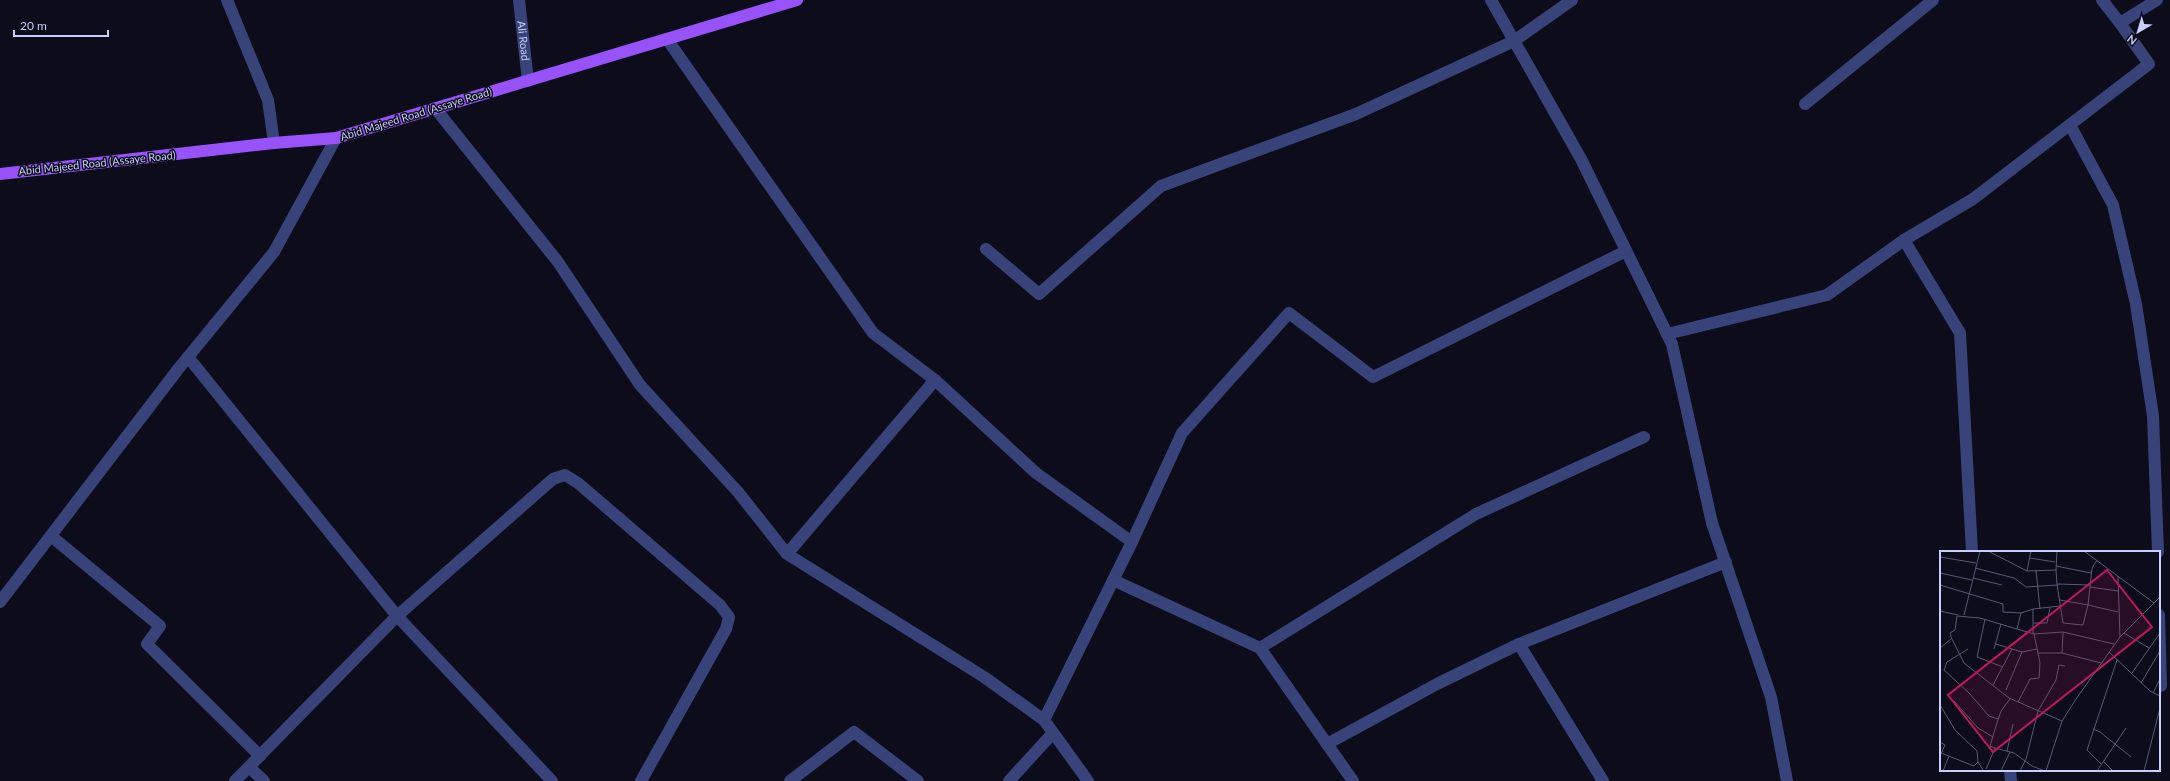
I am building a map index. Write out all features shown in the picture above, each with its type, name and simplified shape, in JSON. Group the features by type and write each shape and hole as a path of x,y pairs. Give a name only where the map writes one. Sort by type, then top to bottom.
{"main road":[{"name":"Abid Majeed Road (Assaye Road)","path":"0,174 274,143 336,138 797,0"}],"street":[{"path":"227,0 268,100 274,143"},
{"name":"Ali Road","path":"519,0 528,80"},
{"path":"1491,0 1581,159 1672,344 1712,523 1771,697 1787,781"},
{"path":"986,249 1039,294 1160,186 1356,114 1514,41 1572,0"},
{"path":"1805,104 1933,0"},
{"path":"1667,334 1827,295 1904,240 1973,199 2070,125 2149,64 2102,0"},
{"path":"2120,24 2157,0"},
{"path":"667,38 873,333 935,380 1036,473 1132,542"},
{"path":"435,108 558,262 640,385 738,492 787,554 984,677 1044,720 1088,781"},
{"path":"2070,125 2113,205 2136,304 2152,416 2158,551"},
{"path":"0,602 188,357 274,252 336,138"},
{"path":"1904,240 1960,333 1972,551"},
{"path":"1044,720 1132,542 1182,434 1289,312 1373,377 1626,251"},
{"path":"188,357 397,616 552,781"},
{"path":"787,554 935,380"},
{"path":"1260,648 1476,514 1644,437"},
{"path":"235,781 397,616 553,479 565,475 578,483 720,605 729,617 726,629 640,781"},
{"path":"51,536 160,626 147,644 260,756"},
{"path":"1327,744 1437,684 1519,644 1726,562"},
{"path":"1113,580 1260,648 1353,781"},
{"path":"1519,644 1602,781"},
{"path":"2160,650 2161,686"},
{"path":"790,781 854,732 918,781"},
{"path":"1009,781 1053,733"},
{"path":"249,767 264,781"},
{"path":"2010,771 2011,781"}]}
